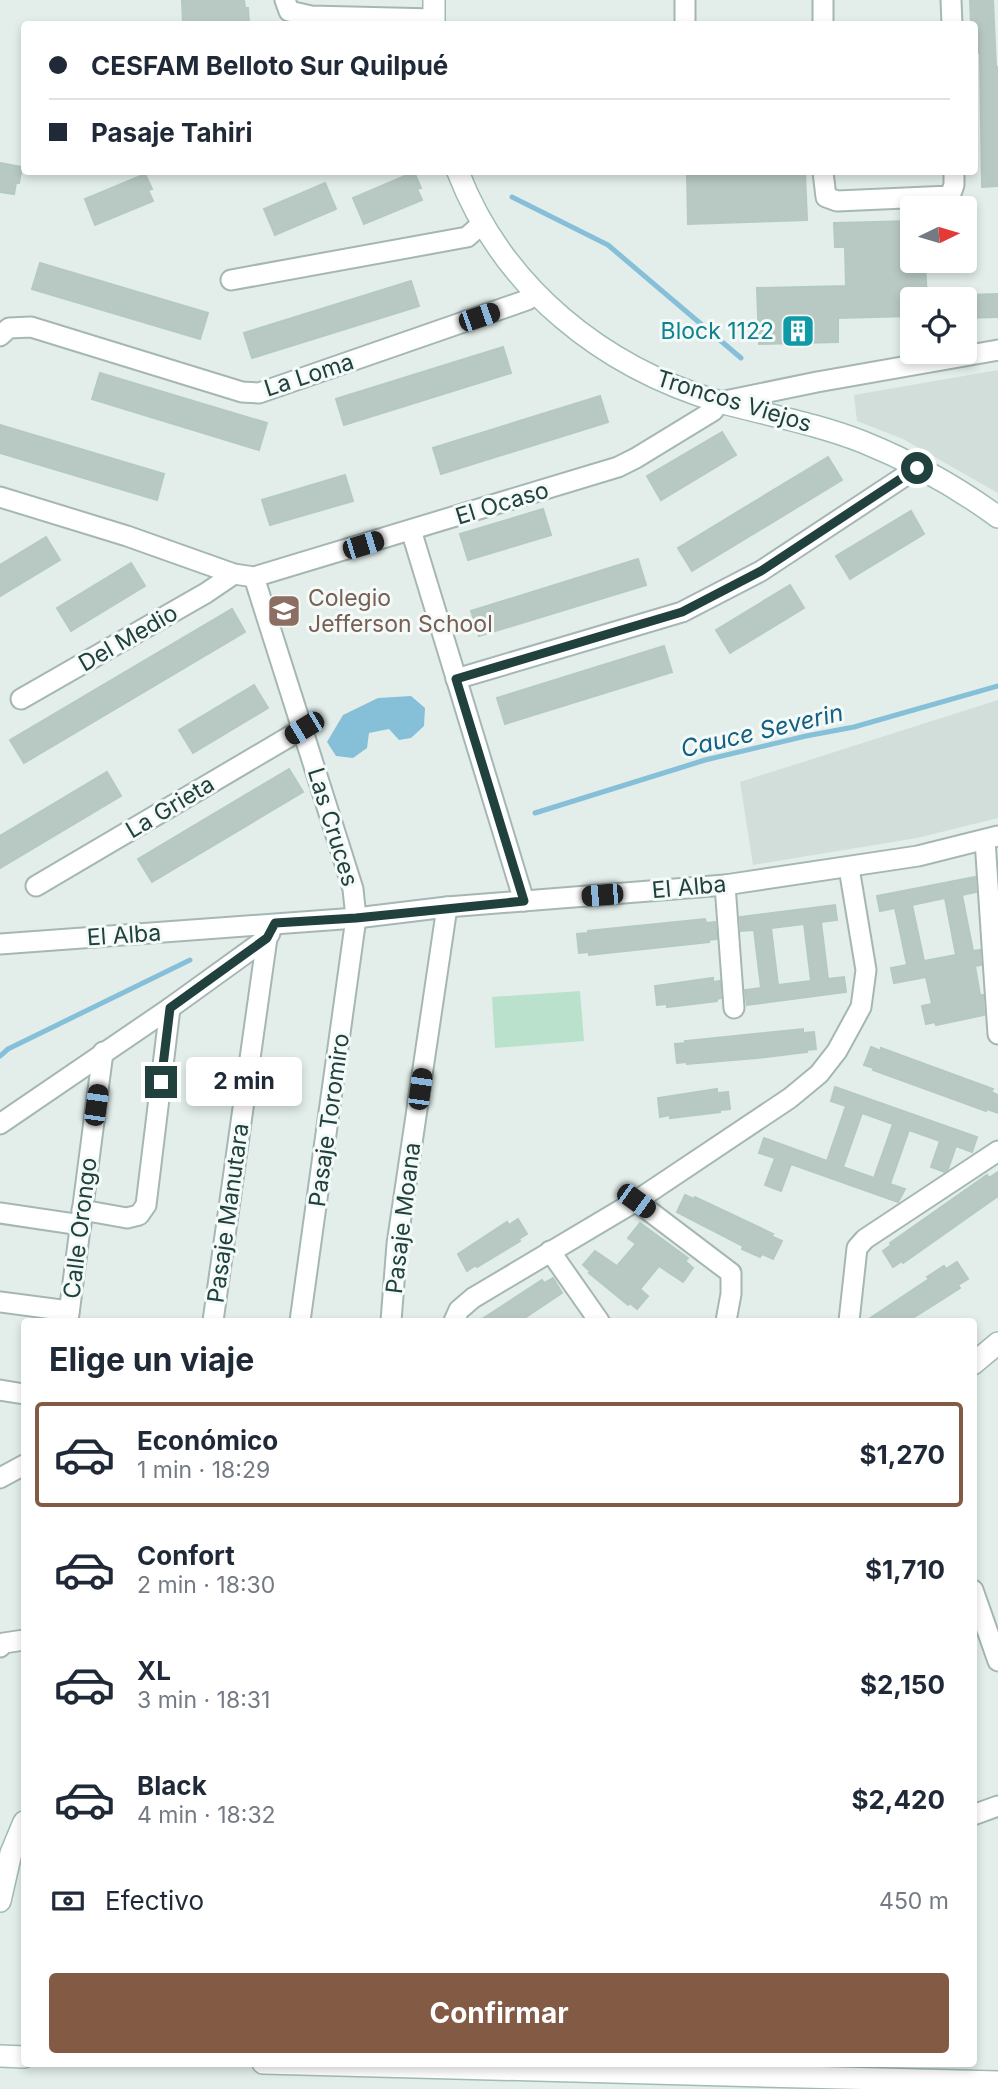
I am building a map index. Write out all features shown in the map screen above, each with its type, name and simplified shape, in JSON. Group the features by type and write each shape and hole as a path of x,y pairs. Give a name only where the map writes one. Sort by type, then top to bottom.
{"street":[{"path":"685,0 685,21"},
{"path":"823,0 823,21"},
{"path":"951,0 952,21"},
{"path":"287,6 311,16 434,14"},
{"name":"Troncos Viejos","path":"459,175 498,248 535,293 581,335 615,358 662,381 720,402 812,425 864,442 917,468 998,517"},
{"path":"823,175 826,197 837,201 950,196 954,175"},
{"path":"231,280 467,237 483,223"},
{"name":"La Loma","path":"0,336 9,328 31,327 242,392 259,393 527,300 535,293"},
{"name":"El Ocaso","path":"5,504 127,536 234,574 254,577 618,467 713,411 720,402 998,349"},
{"path":"456,679 682,612 761,571 917,468"},
{"path":"411,530 524,901"},
{"name":"Del Medio","path":"21,699 206,593 234,574"},
{"name":"Las Cruces","path":"254,577 353,889 356,918"},
{"name":"La Grieta","path":"36,886 304,728"},
{"path":"991,838 998,1034"},
{"name":"El Alba","path":"0,944 271,931 447,907 725,885 918,856 991,838"},
{"path":"455,1318 459,1310 473,1298 636,1201 790,1098 819,1074 837,1051 861,1007 866,970 849,868"},
{"path":"725,885 734,1008"},
{"name":"Pasaje Moana","path":"391,1318 397,1244 447,907"},
{"name":"Pasaje Toromiro","path":"300,1318 356,918"},
{"path":"0,1124 170,1008 271,931"},
{"name":"Pasaje Manutara","path":"213,1318 271,931"},
{"path":"0,1213 127,1218 139,1215 146,1205 170,1008"},
{"name":"Calle Orongo","path":"69,1316 103,1052"},
{"path":"849,1318 857,1248 865,1239 998,1151"},
{"path":"636,1201 731,1273 727,1318"},
{"path":"550,1251 597,1318"},
{"path":"0,1302 69,1316"},
{"path":"977,1361 998,1343"},
{"path":"0,1391 21,1394"},
{"path":"0,1478 21,1467"},
{"path":"977,1601 998,1661"},
{"path":"0,1647 4,1643 21,1640"},
{"path":"977,1813 998,1805"},
{"path":"0,1901 11,1853 21,1829"},
{"path":"0,2056 21,2057"},
{"path":"382,2067 765,2083 998,2082"}],"shaded area":[{"path":"998,370 998,493 903,439 857,421 854,395"},
{"path":"998,700 998,818 917,838 753,865 740,782"}],"green space":[{"path":"580,991 584,1041 495,1048 492,997"}],"water":[{"path":"411,696 425,708 424,726 411,738 399,740 389,729 369,733 367,748 353,758 336,756 327,742 343,715 378,698"}],"building":[{"path":"182,0 244,0 245,8 248,8 249,21 183,21"},
{"path":"970,0 993,0 998,67 998,186 982,187 978,21 971,21"},
{"path":"0,163 21,167 14,194 0,192"},
{"path":"145,175 152,189 148,190 153,201 95,225 85,199"},
{"path":"407,175 415,175 421,188 417,189 422,200 364,224 353,198"},
{"path":"687,175 805,175 807,220 688,224"},
{"path":"325,183 336,209 275,235 264,209"},
{"path":"900,221 900,273 926,273 926,287 900,287 900,316 838,318 838,342 759,344 757,288 846,286 845,247 835,247 834,223"},
{"path":"40,263 208,313 200,339 32,289"},
{"path":"411,281 419,306 252,358 244,333"},
{"path":"998,294 998,317 977,318 977,295"},
{"path":"503,347 511,373 344,425 336,399"},
{"path":"100,373 267,423 259,450 92,399"},
{"path":"600,396 608,422 441,474 433,448"},
{"path":"0,425 164,474 157,500 0,453"},
{"path":"722,432 736,455 661,500 647,476"},
{"path":"828,457 842,480 692,571 678,548"},
{"path":"345,475 353,501 270,525 262,500"},
{"path":"543,509 551,535 468,560 460,534"},
{"path":"911,511 924,534 850,579 836,556"},
{"path":"46,537 60,560 0,596 0,565"},
{"path":"638,559 646,585 479,636 471,611"},
{"path":"131,563 145,586 71,631 57,608"},
{"path":"790,585 804,608 730,653 716,630"},
{"path":"232,609 245,632 24,763 10,740"},
{"path":"664,646 672,672 505,724 497,698"},
{"path":"254,685 268,708 193,753 179,730"},
{"path":"289,769 303,792 152,882 138,859"},
{"path":"107,772 121,796 0,868 0,836"},
{"path":"975,877 976,892 962,895 973,951 980,950 981,965 975,966 980,995 983,995 984,1015 936,1025 935,1022 926,1024 922,1006 932,1004 926,977 894,983 891,968 907,965 895,908 880,911 877,896","holes":["945,898 956,955 924,961 912,905"]},
{"path":"835,905 837,920 821,922 828,979 844,977 846,992 747,1005 745,990 761,988 754,930 741,931 740,917","holes":["804,924 811,981 778,985 771,928"]},
{"path":"705,919 706,923 715,922 717,939 589,955 589,952 579,953 577,934 588,931"},
{"path":"713,978 713,982 720,981 721,998 717,1001 667,1007 667,1004 657,1005 655,986"},
{"path":"803,1029 803,1033 814,1032 816,1049 757,1058 677,1063 675,1044 686,1043 685,1041"},
{"path":"871,1047 881,1051 881,1048 993,1089 991,1092 998,1095 998,1113 873,1070 874,1068 864,1065"},
{"path":"835,1087 977,1137 972,1152 956,1146 945,1172 931,1167 940,1141 909,1130 890,1184 905,1189 898,1202 791,1164 781,1191 765,1185 775,1158 759,1153 764,1138 827,1161 846,1106 831,1101","holes":["862,1113 893,1124 874,1178 843,1167"]},
{"path":"717,1089 717,1093 728,1092 730,1109 670,1118 670,1115 660,1117 658,1098"},
{"path":"998,1172 998,1196 903,1263 902,1261 893,1267 883,1251 890,1243 987,1175 989,1178"},
{"path":"685,1195 694,1199 695,1197 773,1234 771,1236 782,1241 773,1259 742,1249 743,1246 677,1212"},
{"path":"518,1219 527,1234 519,1239 520,1241 467,1271 458,1254 507,1222 509,1225"},
{"path":"640,1223 688,1258 685,1261 693,1268 683,1282 659,1266 640,1289 648,1296 637,1309 630,1303 628,1305 583,1265 595,1251 617,1266 636,1244 628,1238"},
{"path":"957,1262 968,1279 958,1285 960,1288 913,1318 870,1318 929,1279 927,1277 944,1266 946,1269"},
{"path":"553,1278 562,1293 524,1318 484,1318 542,1280 544,1283"}],"waterway":[{"path":"512,197 608,245 741,358"},
{"name":"Cauce Severin","path":"535,813 705,760 854,727 998,686"},
{"name":"Cauce Severin","path":"0,1056 8,1049 190,960"}],"place":[{"name":"Block 1122","path":"798,331"},
{"name":"Colegio Jefferson School","path":"284,611"}],"route":[{"path":"161,1082 170,1008 267,938 275,923 356,918 524,901 456,679 682,612 761,571 917,468"}]}
